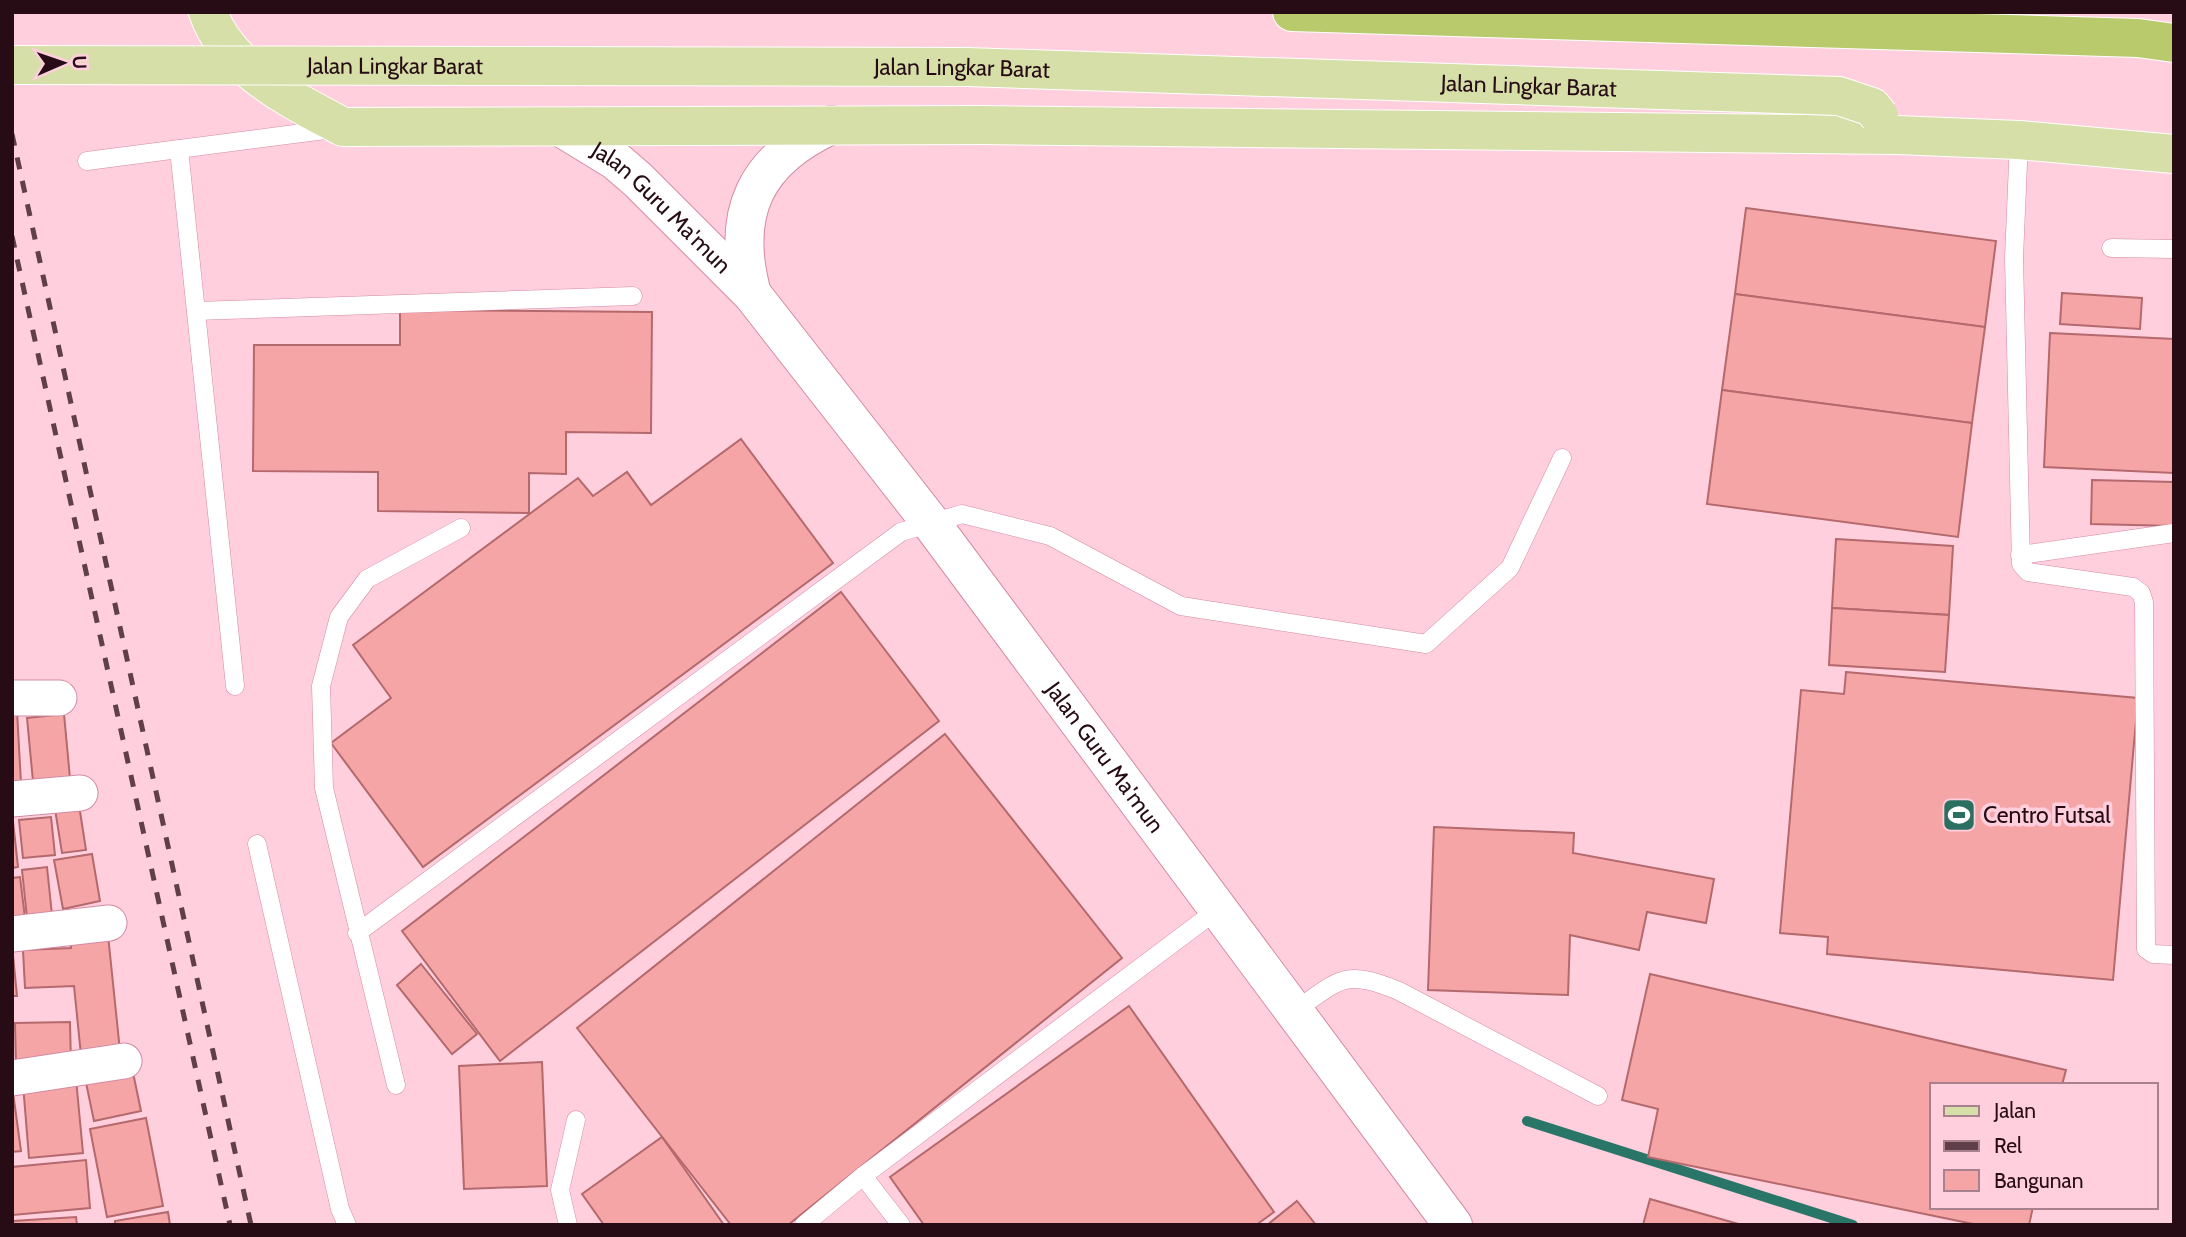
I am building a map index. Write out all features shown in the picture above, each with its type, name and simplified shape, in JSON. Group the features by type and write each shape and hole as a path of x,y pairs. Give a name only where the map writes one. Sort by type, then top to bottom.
{"highway":[{"path":"1292,12 2138,38 2174,43"}],"main road":[{"path":"208,12 231,49 270,88 343,127"},
{"name":"Jalan Lingkar Barat","path":"12,65 967,67 1839,96 1872,107 1888,125"},
{"name":"Jalan Lingkar Barat","path":"343,127 1888,125 2174,154"}],"street":[{"name":"Jalan Guru Ma'mun","path":"752,294 743,249 743,226 754,192 773,163 800,140 831,125"},
{"name":"Jalan Guru Ma'mun","path":"562,128 616,162 638,180 752,294 931,523 1217,910 1296,1010 1453,1225"},
{"path":"12,698 60,698"},
{"path":"12,799 80,793"},
{"path":"12,934 109,923"},
{"path":"12,1078 124,1061"}],"lane":[{"path":"87,160 343,127"},
{"path":"2019,140 2016,224 2021,564 2028,572 2133,587 2141,593 2144,602 2146,948 2153,954 2174,955"},
{"path":"179,149 235,686"},
{"path":"2111,248 2174,249"},
{"path":"196,311 633,296"},
{"path":"357,933 901,532 962,514 1050,536 1181,606 1426,644 1510,568 1562,458"},
{"path":"396,1086 324,788 321,686 339,617 367,579 461,528"},
{"path":"2020,555 2174,533"},
{"path":"257,844 340,1209 347,1225"},
{"path":"804,1225 863,1177 1217,910"},
{"path":"1296,1010 1342,978 1366,978 1399,991 1598,1096"},
{"path":"568,1225 559,1190 576,1120"},
{"path":"863,1177 901,1225"}],"building":[{"path":"1746,208 1996,241 1985,327 1735,294"},
{"path":"2062,293 2142,298 2140,329 2060,324"},
{"path":"1735,294 1985,327 1972,423 1722,390"},
{"path":"400,310 652,312 651,433 566,432 566,474 529,473 529,513 378,511 378,472 253,471 254,345 400,345"},
{"path":"2050,333 2174,339 2174,473 2044,467"},
{"path":"1722,390 1972,423 1958,537 1707,504"},
{"path":"741,439 833,563 423,867 331,743 391,698 353,645 578,478 593,496 627,472 651,505"},
{"path":"2092,480 2174,482 2174,526 2091,524"},
{"path":"1836,539 1953,546 1949,615 1832,608"},
{"path":"841,592 939,721 500,1061 402,931"},
{"path":"1832,608 1949,615 1945,672 1829,665"},
{"name":"Centro Futsal","path":"1846,672 2138,698 2113,980 1827,954 1828,937 1780,933 1801,690 1844,694"},
{"path":"12,711 17,711 21,783 12,784"},
{"path":"64,714 71,789 34,792 27,718"},
{"path":"945,734 1122,958 788,1225 731,1225 577,1028"},
{"path":"79,805 86,850 62,853 55,809"},
{"path":"12,812 18,867 12,868"},
{"path":"51,817 55,855 23,858 19,820"},
{"path":"1434,827 1574,833 1573,853 1714,879 1706,923 1647,912 1639,950 1570,935 1568,995 1428,990"},
{"path":"92,854 100,901 63,909 54,860"},
{"path":"47,867 52,915 27,918 22,870"},
{"path":"20,877 26,926 12,928 12,878"},
{"path":"108,935 120,1051 81,1055 74,986 25,988 23,950 71,948 70,939"},
{"path":"12,945 17,996 12,996"},
{"path":"421,964 477,1034 452,1054 397,985"},
{"path":"1650,974 2066,1070 2063,1083 1930,1083 1930,1209 2033,1209 2029,1225 1978,1225 1648,1157 1658,1109 1622,1100"},
{"path":"1129,1006 1274,1212 1256,1225 924,1225 890,1177"},
{"path":"70,1022 71,1066 16,1067 15,1023"},
{"path":"542,1062 547,1186 464,1189 459,1066"},
{"path":"131,1063 141,1111 94,1121 84,1073"},
{"path":"76,1079 83,1153 29,1158 23,1084"},
{"path":"12,1085 21,1151 12,1152"},
{"path":"146,1118 163,1206 107,1217 90,1129"},
{"path":"662,1137 724,1225 604,1225 582,1194"},
{"path":"86,1160 90,1208 13,1215 12,1167"},
{"path":"1650,1199 1742,1225 1643,1225"},
{"path":"1297,1201 1316,1225 1267,1225"},
{"path":"168,1212 170,1225 115,1225 115,1221"},
{"path":"76,1217 77,1225 13,1225 13,1221"}],"waterway":[{"path":"1527,1121 1853,1225"}],"railway":[{"path":"12,134 251,1225"},
{"path":"12,236 230,1225"}],"place":[{"name":"Centro Futsal","path":"1959,815"}]}
